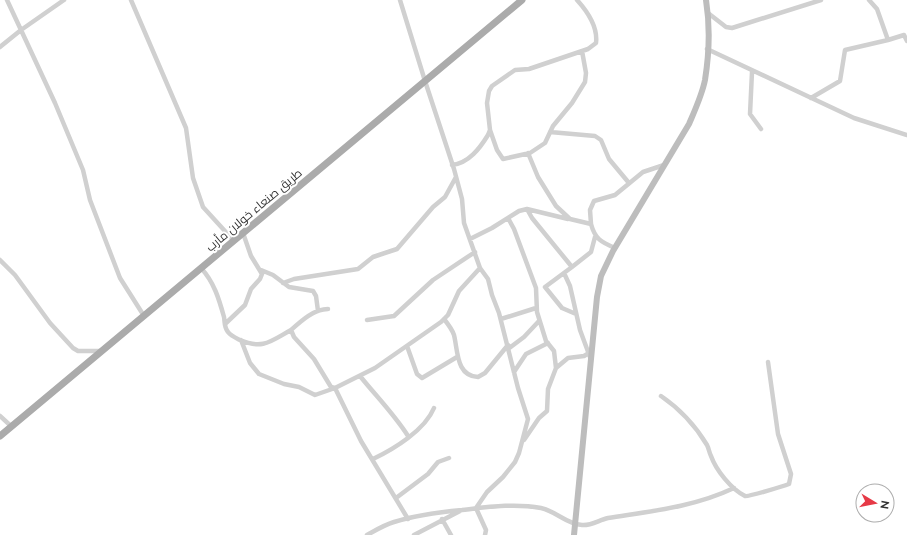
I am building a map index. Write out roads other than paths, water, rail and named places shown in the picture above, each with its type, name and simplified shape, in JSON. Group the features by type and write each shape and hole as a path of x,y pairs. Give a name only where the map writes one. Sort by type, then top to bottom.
{"main road":[{"name":"طريق صنعاء خولان مأرب","path":"0,436 522,0"}],"street":[{"path":"7,0 55,103 83,170 90,200 120,278 144,316"},
{"path":"0,47 21,30 64,0"},
{"path":"131,0 186,128 192,178 203,207 234,241"},
{"path":"400,0 456,177 462,199 464,223 480,268 488,279 501,319 514,372 528,416 523,441 519,453 510,470 487,492 476,508"},
{"path":"577,0 590,18 597,39 594,46 529,69 515,70 492,86 489,91 487,103 490,130 497,150 503,159 528,153 545,143 560,116 572,103 585,82 586,73 582,51"},
{"path":"574,535 590,356 601,276 615,248 689,124 698,102 705,81 708,13 706,0"},
{"path":"708,13 726,27 732,28 821,0"},
{"path":"869,0 877,9 888,40"},
{"path":"811,98 840,81 845,50 904,35 907,41"},
{"path":"707,49 752,72 854,118 907,135"},
{"path":"752,72 750,114 761,128"},
{"path":"452,165 460,164 468,160 486,139 490,130"},
{"path":"550,132 595,136 601,140 609,159 629,183"},
{"path":"528,153 538,177 550,197 556,206 570,219"},
{"path":"615,248 600,242 595,237 591,224 590,210 594,201 615,195 643,172 665,165"},
{"path":"283,282 307,276 358,269 372,258 397,249 418,224 445,197 456,177"},
{"path":"470,239 519,211 527,209 591,224"},
{"path":"527,209 572,267"},
{"path":"508,218 514,229 536,288 536,308 539,321 548,343 554,351 556,368 548,389 547,411 539,418 523,441"},
{"path":"243,233 251,256 261,270 289,287 313,290 316,296 318,311"},
{"path":"536,288 545,287 591,252 595,237"},
{"path":"367,320 394,316 428,284 475,252"},
{"path":"0,260 15,275 50,323 73,348 78,351 101,351"},
{"path":"202,268 213,283 224,324 228,333 241,340 257,345 272,341 318,311 328,309"},
{"path":"241,340 250,363 259,374 284,384 299,387 315,395 335,388 360,376 407,346 444,319 452,308 459,291 480,268"},
{"path":"224,324 245,305 251,289 260,279 261,270"},
{"path":"564,272 570,286 576,314 590,356"},
{"path":"545,287 562,308 576,314"},
{"path":"501,319 536,308"},
{"path":"444,319 454,335 457,356 461,368 468,374 478,377 485,372 508,347 524,338 539,321"},
{"path":"291,330 294,337 314,359 331,387 335,388 361,441 408,519"},
{"path":"514,372 526,354 548,343"},
{"path":"407,346 417,374 422,378 457,356"},
{"path":"556,368 568,358 590,356"},
{"path":"661,396 675,406 692,424 706,444 716,465 734,488 746,496 751,496 769,489 785,486 791,479 790,466 778,434 768,362"},
{"path":"360,376 377,398 392,413 408,436"},
{"path":"373,459 390,450 427,422 434,408"},
{"path":"0,416 12,427"},
{"path":"396,498 428,474 438,462 449,458"},
{"path":"370,534 382,526 444,511 503,506 540,508 575,524 586,525 606,518 650,512 672,506 682,507 734,488"},
{"path":"476,508 486,530 485,535"},
{"path":"414,535 461,510"},
{"path":"442,519 451,535"}]}
